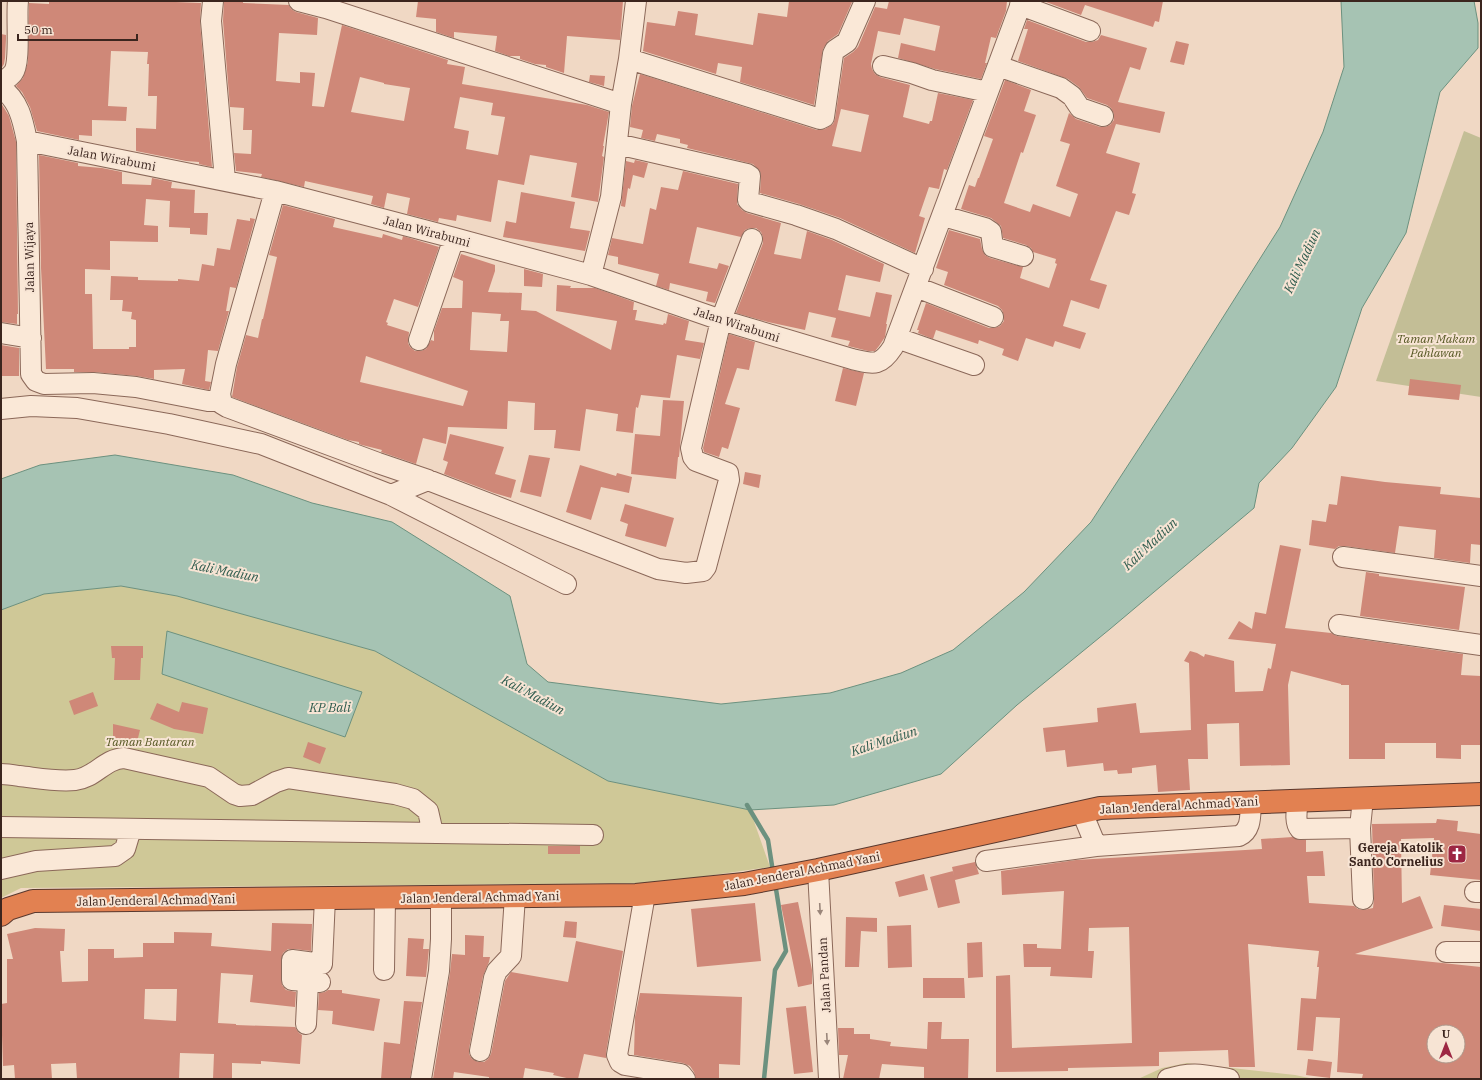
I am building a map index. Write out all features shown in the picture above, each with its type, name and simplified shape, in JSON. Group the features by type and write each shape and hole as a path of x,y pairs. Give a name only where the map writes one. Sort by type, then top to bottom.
{"highway":[{"name":"Jalan Jenderal Achmad Yani","path":"1,915 8,909 33,901 645,894 744,884 1100,808 1481,794"}],"street":[{"path":"1,83 12,75 15,69 18,1"},
{"path":"213,1 211,21 224,180"},
{"path":"299,1 326,8 621,104"},
{"path":"591,275 611,197 621,104 630,59 636,1"},
{"path":"630,59 820,119 824,117 832,54 835,50 847,42 865,1"},
{"path":"974,365 897,338 1021,3 1090,31"},
{"path":"882,66 912,73 932,80 988,92"},
{"path":"998,66 1061,88 1072,96 1080,108 1103,116"},
{"path":"1,88 20,110 24,122 27,141"},
{"name":"Jalan Wirabumi","path":"27,141 275,191 454,238 591,275 721,320 852,359 870,363 879,363 887,357 897,338"},
{"name":"Jalan Wijaya","path":"27,141 31,374 36,381 44,384 93,383 136,387 208,401 221,401"},
{"path":"617,144 747,174 750,176 748,200 750,202 796,215 836,229 923,269"},
{"path":"275,191 226,364 220,394 222,404 378,463 428,480 658,569 686,573 703,571 706,567 729,476 728,473 696,461 693,457 691,448 721,320 752,239"},
{"path":"943,216 986,228 991,232 993,247 1023,256"},
{"path":"419,340 454,238"},
{"path":"916,287 993,317"},
{"path":"1,333 31,338"},
{"path":"1,409 31,406 77,408 169,424 261,444 391,495 566,584"},
{"path":"391,495 428,480"},
{"path":"1343,557 1481,576"},
{"path":"1339,625 1481,644"},
{"path":"1,774 64,780 83,779 110,761 116,758 124,758 209,777 234,794 240,796 252,795 276,782 288,778 394,794 413,799 428,811 433,833"},
{"path":"1363,798 1360,828 1363,899"},
{"path":"1298,800 1296,821 1297,826 1300,829 1360,828"},
{"path":"986,861 1096,846 1239,836 1245,834 1249,828 1251,802"},
{"path":"1082,812 1096,846"},
{"path":"1,827 593,835"},
{"path":"1,869 36,861 115,856 125,849 131,829"},
{"name":"Jalan Pandan","path":"810,871 829,1079"},
{"path":"645,894 617,1055 620,1062 624,1065 681,1074 685,1079"},
{"path":"480,1051 494,978 497,971 511,956 515,896"},
{"path":"421,1079 439,971 441,897"},
{"path":"306,1024 314,982 292,980 292,960 322,964 325,898"},
{"path":"384,970 385,898"},
{"path":"1446,952 1481,952"},
{"path":"1168,1079 1178,1076 1197,1074 1229,1079"}],"green space":[{"name":"Taman Makam Pahlawan","path":"1464,131 1481,138 1481,397 1376,381"},
{"name":"Taman Bantaran","path":"121,586 177,596 375,651 608,781 750,810 770,867 658,883 21,888 1,898 1,610 43,594"},
{"path":"1187,1063 1295,1075 1314,1079 1138,1079 1162,1068"}],"water":[{"name":"Kali Madiun","path":"1341,1 1474,1 1478,23 1478,48 1440,92 1406,233 1362,308 1336,387 1292,448 1259,483 1254,508 1017,705 941,774 834,805 750,810 608,781 375,651 177,596 121,586 44,594 1,610 1,479 40,465 115,455 233,475 312,503 392,522 510,596 527,664 548,682 721,704 830,693 901,673 953,650 1024,592 1091,522 1177,390 1280,227 1323,132 1344,67"},
{"name":"KP Bali","path":"167,631 362,692 345,737 162,674"}],"building":[{"path":"49,1 176,1 201,3 200,22 212,167 199,164 199,162 186,161 136,151 136,128 156,129 157,96 148,96 148,52 111,51 108,106 127,107 126,121 92,120 92,136 79,135 79,140 37,131 30,107 22,92 16,86 23,78 28,62 29,3 49,4"},
{"path":"224,1 289,5 291,9 296,12 318,18 317,35 279,33 276,81 300,83 300,72 315,73 312,106 324,107 342,25 448,60 447,64 465,67 462,84 587,105 609,112 603,146 602,156 604,157 598,202 571,197 577,163 530,155 524,185 498,180 491,222 457,215 456,221 439,218 438,222 407,214 410,198 387,193 384,208 371,204 373,196 305,181 304,187 261,177 262,174 236,171 234,153 251,154 252,130 243,130 244,108 230,107 223,21","holes":["360,77 384,84 410,88 404,121 351,112","460,97 493,103 491,115 505,117 498,155 466,149 469,131 454,128"]},
{"path":"418,1 623,1 620,40 567,36 564,73 546,67 546,65 535,64 520,59 520,56 509,56 495,51 497,36 454,32 454,38 436,32 436,19 416,17"},
{"path":"789,1 852,2 838,34 828,41 823,49 814,105 740,82 742,67 718,63 716,74 643,51 647,22 675,26 678,11 698,14 695,35 753,45 758,13 787,17"},
{"path":"889,1 1007,1 1006,11 996,38 991,37 985,63 987,63 981,79 935,69 898,58 901,43 935,51 940,26 904,18 900,35 878,31 871,64 872,69 875,74 880,77 910,85 903,117 929,124 930,121 932,121 938,93 973,100 947,170 944,169 939,189 929,187 919,216 925,218 915,253 840,218 760,193 760,171 753,164 687,148 688,145 680,143 680,139 657,134 655,141 641,138 643,130 630,127 632,106 640,74 817,130 825,129 833,124 835,119 844,58 858,47 875,7 887,9","holes":["841,109 869,115 861,152 832,146"]},
{"path":"1046,1 1163,1 1159,22 1155,21 1153,27 1085,5 1081,15"},
{"path":"1027,20 1086,42 1098,40 1101,35 1147,48 1140,70 1130,67 1118,102 1165,112 1160,133 1116,124 1106,153 1140,163 1132,193 1136,194 1129,215 1116,211 1090,280 1107,285 1099,309 1071,300 1063,326 1086,333 1080,349 1055,341 1053,347 1026,338 1018,361 1002,355 1004,349 979,340 978,344 936,330 933,339 918,333 919,330 917,330 926,303 989,328 1000,326 1004,321 1002,310 998,306 944,285 948,272 936,268 949,230 980,239 985,255 990,258 1023,267 1020,278 1049,288 1057,264 1055,263 1056,259 1033,252 1031,248 1026,245 1003,238 1001,226 991,218 961,209 969,185 975,187 993,139 984,136 1005,80 1031,90 1024,111 1036,115 1023,153 1021,152 1004,203 1030,212 1033,204 1070,217 1078,194 1056,186 1070,144 1060,141 1069,113 1076,119 1100,127 1110,125 1114,120 1114,114 1111,108 1107,105 1087,98 1079,87 1068,79 1018,61 1028,29 1024,29"},
{"path":"1,34 6,35 6,39 4,64 1,69"},
{"path":"1176,41 1189,44 1184,65 1170,62"},
{"path":"590,75 605,76 604,86 589,82"},
{"path":"1,103 9,116 16,142 17,324 1,322"},
{"path":"39,155 78,163 78,166 102,168 122,172 122,184 151,185 152,178 172,182 171,188 195,190 194,213 208,213 207,235 190,234 190,228 169,227 170,201 146,199 144,225 158,226 158,242 110,241 110,270 85,269 85,294 92,294 93,349 129,349 129,347 136,347 136,320 131,319 132,312 122,311 123,300 110,300 111,276 138,277 138,280 178,281 178,279 199,281 202,264 214,266 217,248 230,250 237,219 250,221 250,218 255,219 236,288 230,287 226,311 229,311 218,351 208,350 205,381 211,382 209,390 182,384 185,369 154,370 154,379 94,372 74,372 74,369 46,369 41,268"},
{"path":"635,160 648,163 644,178 633,175 630,189 628,188 625,207 621,206 626,161 634,163"},
{"path":"683,171 738,184 737,204 742,210 747,213 781,223 774,254 801,259 807,231 832,240 884,264 880,282 846,275 838,310 870,317 876,292 892,295 885,337 875,351 868,351 848,346 850,341 831,337 836,318 809,312 805,330 736,313 763,243 761,232 756,228 745,230 741,237 697,227 689,263 717,269 719,263 729,266 715,303 706,301 708,292 670,283 669,290 656,286 659,274 618,264 618,257 608,255 612,238 643,244 650,208 656,210 661,187 678,190"},
{"path":"521,192 575,202 570,228 590,231 585,251 503,237 506,221 516,223"},
{"path":"283,205 335,219 333,227 382,238 383,234 402,240 403,236 439,247 418,307 394,299 386,322 388,323 387,325 409,332 408,343 415,351 426,349 431,340 434,341 434,331 442,308 462,308 463,281 453,277 461,254 495,265 495,271 488,292 522,293 521,310 536,311 611,350 617,321 556,311 557,285 571,286 570,288 595,288 634,302 633,310 637,310 635,320 663,325 664,323 666,324 668,314 689,321 685,340 704,343 700,359 677,355 670,398 641,395 638,408 636,407 633,433 616,431 618,414 586,409 580,451 554,448 556,430 534,430 535,403 508,401 507,429 448,427 446,444 423,438 416,464 381,452 382,450 359,444 359,442 348,440 232,397 237,367 246,335 258,338 263,319 277,257 269,255","holes":["472,312 501,314 500,321 509,321 507,352 470,350","366,356 468,391 463,406 360,382"]},
{"path":"524,269 543,274 542,287 524,286"},
{"path":"729,334 755,342 749,370 737,368 725,404 740,408 728,449 722,447 719,457 704,452 703,448"},
{"path":"1,345 19,348 19,376 1,376"},
{"path":"843,368 864,373 856,406 835,401"},
{"path":"1410,379 1461,385 1459,400 1408,395"},
{"path":"663,400 684,401 676,479 631,474 635,434 660,436"},
{"path":"450,434 504,447 495,474 516,480 511,498 444,474 448,462 443,460"},
{"path":"529,455 550,458 541,497 520,492"},
{"path":"580,465 616,476 617,473 632,477 629,493 601,487 591,520 566,512"},
{"path":"745,472 761,475 759,488 743,484"},
{"path":"1341,476 1441,487 1440,494 1481,498 1481,545 1471,544 1470,563 1434,558 1436,530 1399,526 1395,553 1345,546 1339,546 1335,549 1309,545 1312,520 1326,522 1329,504 1337,505"},
{"path":"625,504 674,518 666,547 625,536 628,524 620,521"},
{"path":"1280,545 1301,549 1285,628 1331,633 1337,636 1463,654 1461,675 1481,676 1481,745 1461,745 1461,759 1436,758 1436,743 1385,743 1385,759 1349,759 1349,685 1341,685 1291,671 1288,685 1290,765 1240,766 1239,723 1207,724 1208,759 1188,759 1190,790 1158,792 1156,765 1132,768 1132,773 1118,774 1117,770 1104,771 1103,763 1067,767 1065,750 1046,752 1043,728 1098,722 1097,708 1136,703 1140,733 1191,730 1189,663 1184,661 1190,651 1204,657 1205,654 1234,661 1235,692 1263,691 1268,668 1271,669 1276,644 1228,639 1239,621 1252,629 1255,612 1266,614"},
{"path":"1366,572 1379,574 1379,576 1465,587 1459,630 1360,616"},
{"path":"111,646 143,646 140,680 114,680 115,658 112,658"},
{"path":"93,692 98,706 74,715 69,701"},
{"path":"182,702 208,708 203,734 174,729 150,719 157,703 179,712"},
{"path":"113,724 140,730 136,746 113,740"},
{"path":"308,742 326,748 320,764 303,757"},
{"path":"1437,819 1458,821 1457,831 1481,834 1481,880 1430,875 1434,838 1401,839 1402,903 1420,896 1433,928 1355,954 1481,967 1481,1079 1375,1079 1362,1078 1363,1074 1337,1072 1340,1018 1316,1017 1313,1051 1297,1050 1301,998 1316,999 1319,951 1248,944 1255,1067 1229,1067 1228,1050 1159,1052 1159,1066 1068,1068 1068,1071 996,1072 996,976 1010,975 1012,1048 1132,1043 1129,927 1089,928 1088,951 1094,951 1092,978 1050,976 1051,967 1024,967 1023,944 1037,944 1037,948 1061,949 1064,891 1002,895 1001,871 1076,860 1262,849 1261,839 1293,837 1300,840 1306,840 1306,852 1323,851 1325,876 1307,876 1309,903 1354,906 1358,909 1364,910 1373,908 1374,899 1372,824 1436,823"},
{"path":"548,846 580,846 580,854 548,854"},
{"path":"975,862 979,874 955,880 952,867"},
{"path":"953,871 960,903 938,908 930,877"},
{"path":"924,874 928,890 899,897 895,882"},
{"path":"798,902 812,970 812,984 798,987 781,905"},
{"path":"755,903 761,961 697,967 691,909"},
{"path":"1444,905 1481,909 1481,931 1441,926"},
{"path":"846,917 877,918 877,932 861,931 859,967 845,967"},
{"path":"565,921 577,922 576,938 563,937"},
{"path":"272,923 312,924 311,951 288,949 283,953 281,960 282,985 286,990 296,992 295,1007 250,1002 253,975 221,973 218,1023 295,1027 302,1035 300,1064 261,1061 261,1064 232,1063 232,1079 213,1079 214,1054 180,1053 179,1079 77,1079 76,1063 51,1064 52,1079 15,1079 14,1065 3,1066 1,1004 7,1003 7,959 13,959 7,934 35,928 65,929 64,951 60,951 62,982 88,981 88,949 114,949 114,958 143,957 143,943 174,943 174,932 212,933 211,946 271,951","holes":["145,989 177,989 176,1021 144,1019"]},
{"path":"911,925 912,967 888,968 887,926"},
{"path":"465,935 484,936 483,957 490,957 483,976 469,1049 469,1054 472,1059 478,1062 484,1062 491,1054 505,981 511,972 568,982 576,941 623,951 606,1058 584,1054 578,1079 571,1079 553,1075 554,1073 525,1068 523,1079 489,1079 489,1077 454,1072 453,1079 433,1079 452,954 465,955"},
{"path":"408,938 424,939 423,949 429,949 426,977 406,976"},
{"path":"982,942 983,977 968,978 967,943"},
{"path":"923,978 964,978 965,998 923,998"},
{"path":"328,990 342,990 342,993 380,999 374,1031 332,1024 333,1011 318,1010 319,993"},
{"path":"640,993 742,997 740,1065 719,1064 719,1079 696,1079 690,1066 683,1063 634,1055 635,1017"},
{"path":"404,1001 422,1002 410,1079 381,1079 384,1042 400,1044"},
{"path":"806,1006 813,1072 794,1074 786,1008"},
{"path":"928,1022 942,1022 941,1039 969,1039 968,1079 924,1079 924,1067 882,1064 879,1079 843,1079 848,1055 839,1055 838,1028 854,1028 854,1034 870,1034 870,1039 891,1042 890,1046 927,1049"},
{"path":"1308,1059 1332,1062 1330,1078 1306,1075"}],"waterway":[{"path":"747,805 768,840 773,872"},
{"path":"764,1079 775,970 786,951 775,883"}],"place":[{"name":"Gereja Katolik Santo Cornelius","path":"1457,854"}]}
